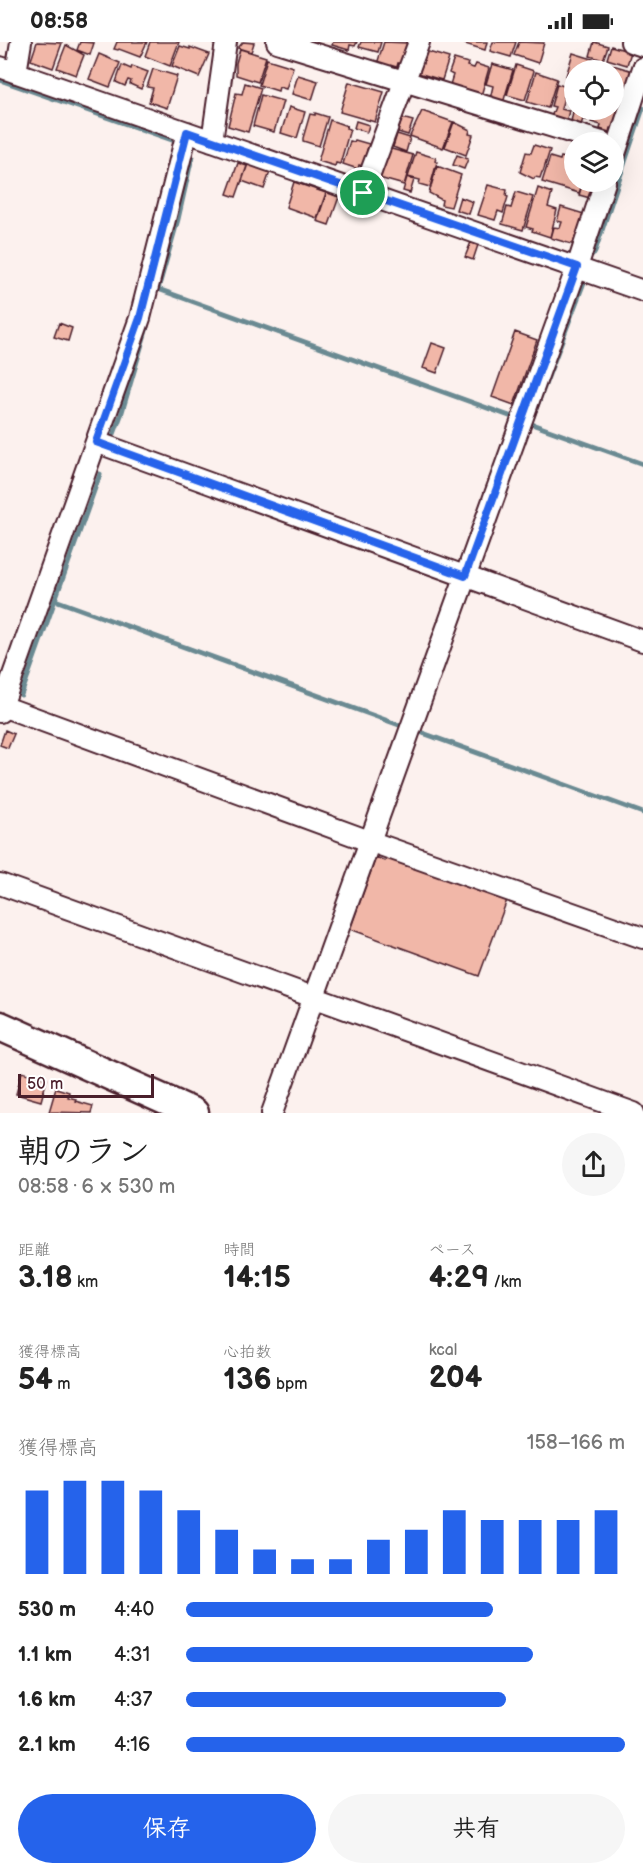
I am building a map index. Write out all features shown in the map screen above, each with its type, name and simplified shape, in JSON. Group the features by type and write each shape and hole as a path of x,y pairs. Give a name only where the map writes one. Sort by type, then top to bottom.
{"street":[{"path":"21,42 8,70 643,291"},
{"path":"212,141 226,42"},
{"path":"277,42 564,133"},
{"path":"363,193 419,42"},
{"path":"631,42 643,46"},
{"path":"617,132 643,68"},
{"path":"187,132 140,318 2,702 369,841 643,938"},
{"path":"272,1113 577,267 602,192"},
{"path":"96,442 643,641"},
{"path":"0,884 634,1113"},
{"path":"0,1026 194,1113"}],"building":[{"path":"37,42 62,43 53,68 31,60"},
{"path":"80,42 94,43 90,55 77,50"},
{"path":"117,42 147,42 140,57 114,49"},
{"path":"150,42 179,42 170,66 145,56"},
{"path":"243,42 254,43 251,52 238,48"},
{"path":"333,42 357,42 355,46 350,45 349,50 332,45"},
{"path":"361,42 381,42 378,52 359,47"},
{"path":"384,42 409,43 405,56 403,55 401,64 398,63 396,70 377,64"},
{"path":"465,42 487,42 485,50 465,44"},
{"path":"493,42 516,42 511,57 490,51"},
{"path":"519,42 544,43 538,63 514,55"},
{"path":"594,42 608,46 603,60 590,56"},
{"path":"66,45 84,55 76,75 57,68"},
{"path":"180,46 209,54 199,77 172,66"},
{"path":"611,46 631,52 627,65 624,64 624,60 607,59"},
{"path":"240,49 266,57 258,82 236,75 236,63"},
{"path":"425,51 449,58 442,80 418,73"},
{"path":"573,53 596,60 571,60"},
{"path":"99,54 120,63 110,87 89,79"},
{"path":"267,59 293,67 286,89 279,87 278,91 259,85"},
{"path":"454,59 468,63 467,66 474,68 476,64 489,68 481,96 449,88 453,75 449,73"},
{"path":"492,64 513,70 503,103 490,99 493,86 486,84"},
{"path":"122,65 148,72 141,89 130,84 131,81 128,80 125,86 116,82"},
{"path":"516,65 534,71 525,100 507,95"},
{"path":"624,68 633,71 626,93 624,92"},
{"path":"153,69 177,76 167,108 149,102 153,88 147,87"},
{"path":"536,72 557,79 548,108 527,102"},
{"path":"298,75 318,81 312,100 292,94"},
{"path":"349,82 384,92 375,122 340,112"},
{"path":"245,83 261,88 248,132 228,126 236,93 242,94"},
{"path":"557,84 564,86 561,109 564,110 566,122 551,117 555,107 551,106"},
{"path":"261,95 283,101 274,132 253,126"},
{"path":"289,107 305,112 297,138 281,133"},
{"path":"422,111 453,122 443,148 410,136"},
{"path":"315,113 328,117 319,146 303,141 310,114 315,115"},
{"path":"402,118 413,121 408,135 398,132"},
{"path":"330,120 350,129 340,164 336,163 335,166 318,161"},
{"path":"571,120 583,120 581,125 571,122"},
{"path":"592,120 615,120 609,132 600,129 601,125 591,122"},
{"path":"356,121 369,125 367,132 354,128"},
{"path":"454,122 470,130 469,134 473,135 466,155 445,147"},
{"path":"397,134 410,138 406,152 393,147"},
{"path":"350,141 369,144 367,150 370,150 365,167 359,165 358,169 343,164"},
{"path":"534,145 550,150 540,178 535,177 534,179 520,172 526,152 531,153"},
{"path":"388,148 413,155 404,185 379,178"},
{"path":"416,152 436,158 430,187 419,184 420,180 408,177"},
{"path":"457,155 468,159 464,169 453,165"},
{"path":"550,157 560,160 561,157 564,158 564,189 542,182"},
{"path":"238,163 247,166 236,197 227,194"},
{"path":"248,164 270,172 264,189 242,181"},
{"path":"437,166 461,175 451,207 441,205 442,200 429,193"},
{"path":"407,177 414,180 410,193 403,191"},
{"path":"294,182 326,193 317,218 286,207"},
{"path":"488,185 507,190 506,196 508,197 503,213 498,211 495,220 478,215"},
{"path":"538,188 552,193 548,207 557,210 550,237 526,227"},
{"path":"327,192 339,197 329,225 317,221"},
{"path":"516,192 533,197 523,230 502,224 507,207 511,208"},
{"path":"580,192 592,192 590,198 579,195"},
{"path":"460,197 473,202 469,214 456,210"},
{"path":"561,207 584,214 575,245 551,238 554,227 560,228 562,222 557,221"},
{"path":"471,242 478,245 473,260 465,257"},
{"path":"59,323 72,328 68,341 54,337"},
{"path":"515,332 537,340 514,405 492,397"},
{"path":"432,343 446,348 437,373 423,368"},
{"path":"5,730 14,734 8,748 0,745"},
{"path":"376,857 385,861 386,857 507,900 479,976 350,929"},
{"path":"22,1072 47,1079 41,1101 16,1094"},
{"path":"56,1088 69,1092 68,1097 76,1099 75,1101 93,1106 91,1113 49,1112"}],"waterway":[{"path":"0,80 172,140"},
{"path":"594,254 643,108"},
{"path":"192,157 178,219 158,289 515,418"},
{"path":"532,419 584,282"},
{"path":"114,434 147,327"},
{"path":"529,423 643,464"},
{"path":"21,695 100,474"},
{"path":"55,600 402,726"},
{"path":"420,732 643,813"}],"route":[{"path":"187,132 363,193 577,267 465,576 96,442 140,318 187,132"}]}
